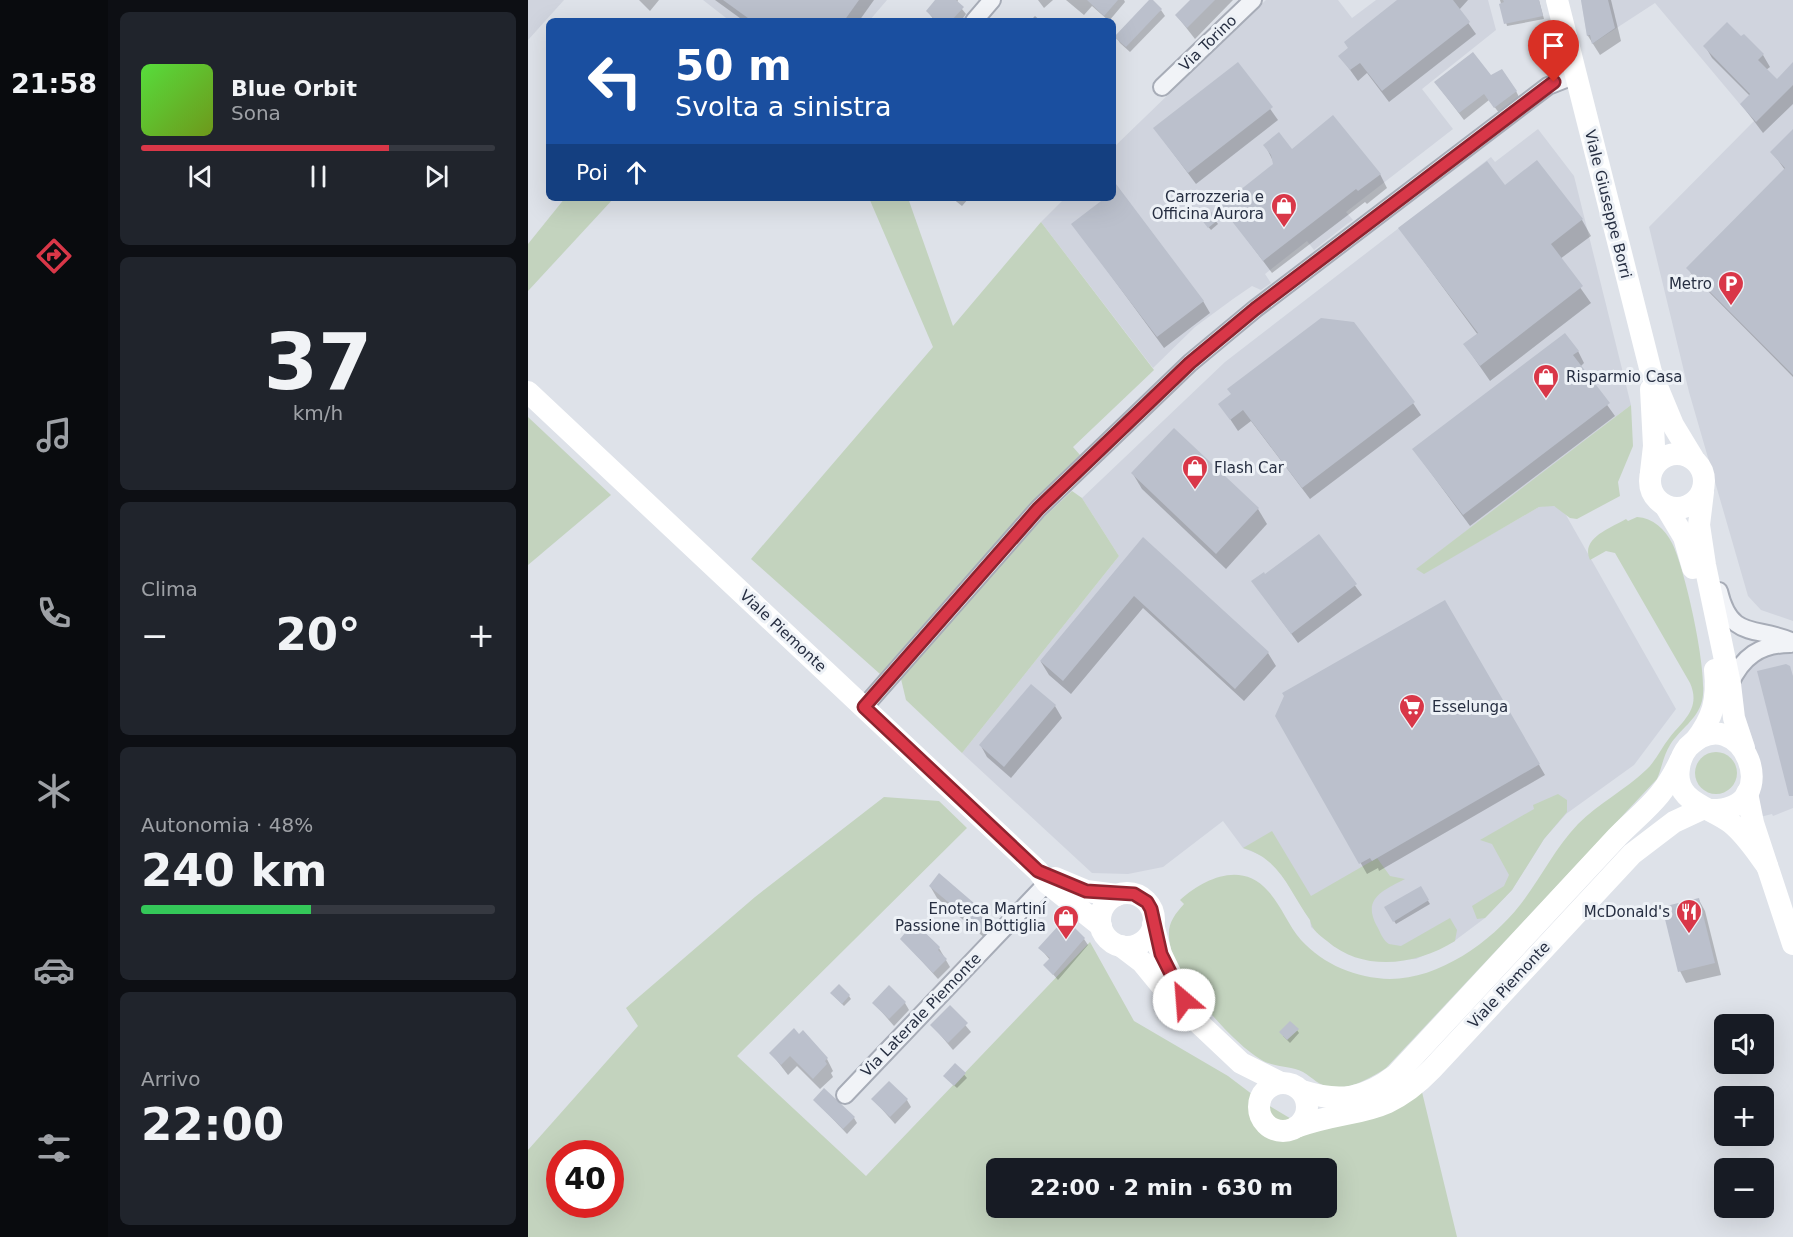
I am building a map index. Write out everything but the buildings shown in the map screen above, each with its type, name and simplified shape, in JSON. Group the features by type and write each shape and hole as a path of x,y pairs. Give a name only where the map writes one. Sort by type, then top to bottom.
{"street":[{"path":"977,18 992,0"},
{"name":"Via Torino","path":"1162,87 1253,0"},
{"name":"Viale Giuseppe Borri","path":"1557,0 1651,372 1673,425 1703,472 1699,518 1701,540 1730,684 1734,718 1753,770 1747,792 1767,866 1783,906 1793,944"},
{"path":"864,707 1038,509 1196,357 1255,309 1548,86 1576,75"},
{"name":"Viale Giuseppe Borri","path":"1651,372 1654,447 1650,482 1654,496 1666,507 1688,548 1714,668 1715,705 1708,724 1686,750 1680,761 1680,784 1685,795 1740,831 1767,866"},
{"name":"Viale Piemonte","path":"528,392 1043,877 1101,926"},
{"path":"1651,472 1655,465 1666,456 1681,454 1693,458"},
{"path":"1666,507 1684,508 1693,504 1703,492"},
{"path":"1701,540 1713,561 1724,606 1734,621 1751,632 1780,637 1793,643"},
{"path":"1730,684 1740,666 1754,652 1769,646 1793,643"},
{"path":"1695,741 1715,735 1725,736 1744,748"},
{"name":"Viale Piemonte","path":"1302,1091 1335,1099 1353,1097 1378,1087 1401,1071 1617,837 1656,801 1670,783 1680,761"},
{"path":"1708,809 1730,807 1747,792"},
{"name":"Viale Piemonte","path":"1296,1127 1328,1117 1371,1110 1410,1090 1632,854 1674,822 1708,809"},
{"name":"Viale Piemonte","path":"1043,877 1086,891 1117,895"},
{"name":"Via Laterale Piemonte","path":"845,1095 1043,877"},
{"path":"1191,1015 1163,960 1151,909 1141,897 1125,893 1117,895 1105,904 1100,919 1108,939 1142,962 1170,996 1241,1063 1280,1082 1293,1084 1302,1091 1307,1110 1296,1127 1284,1131 1271,1128 1261,1118 1259,1105 1241,1063"},
{"path":"1121,946 1141,943 1151,931 1153,924"},
{"path":"1259,1105 1264,1092 1280,1082"}],"shaded area":[{"path":"528,0 564,0 546,18 528,40"},
{"path":"703,0 887,0 872,18 726,18"},
{"path":"1266,0 1338,0 1352,18 1376,0 1488,0 1496,30 1422,89 1453,129 1346,212 1353,220 1314,250 1307,241 1265,274 1271,283 1261,290 1252,286 1233,299 1195,327 1153,368 1041,222 1062,201 1116,201 1116,145"},
{"name":"Metro","path":"1581,0 1793,0 1793,621 1761,610 1748,596 1689,392 1649,227 1754,121 1655,3 1592,44 1590,36 1587,36"},
{"path":"1538,129 1574,176 1631,405 1417,569 1424,573 1539,507 1551,505 1559,508 1566,515 1676,709 1634,765 1566,814 1544,839 1512,890 1485,918 1453,942 1416,959 1375,961 1348,954 1331,944 1311,927 1310,920 1277,867 1263,856 1243,848 1223,821 1163,867 1128,874 1092,873 962,753 1119,556 1082,498 1225,362 1491,157 1495,162"},
{"path":"1783,651 1793,653 1793,808 1773,816 1772,814 1760,817 1757,801 1761,765 1743,728 1740,675 1757,658"}],"green space":[{"path":"563,201 611,201 528,291 528,244"},
{"path":"870,201 909,201 953,326 1041,222 1154,370 1073,447 1080,455 1029,505 880,674 751,559 933,347"},
{"path":"1631,405 1633,446 1618,482 1620,496 1577,519 1570,518 1554,506 1539,507 1424,574 1416,569"},
{"path":"528,417 611,495 528,565"},
{"path":"1072,491 1082,498 1119,556 962,753 906,700 901,679 1042,519"},
{"path":"1637,517 1658,525 1672,543 1689,597 1702,669 1703,688 1700,708 1670,745 1657,779 1386,1068 1353,1085 1331,1087 1298,1070 1265,1062 1247,1050 1203,1004 1179,968 1172,951 1170,927 1184,904 1180,900 1190,892 1224,876 1247,877 1258,882 1268,891 1301,940 1330,963 1353,973 1377,978 1390,979 1427,973 1479,945 1508,919 1578,824 1638,777 1656,759 1689,713 1692,707 1693,692 1615,553 1606,551 1590,560 1588,552 1593,540 1605,530 1626,519 1628,521"},
{"path":"1716,752 1724,753 1731,758 1736,765 1736,781 1731,788 1724,793 1716,794 1708,793 1701,788 1696,781 1695,773 1696,765 1701,758 1708,753"},
{"path":"1558,794 1567,800 1567,812 1544,839 1512,890 1485,918 1477,919 1472,906 1504,886 1509,875 1492,844 1480,840 1534,809 1533,805"},
{"path":"884,797 939,801 967,828 737,1056 866,1176 1090,942 1134,1021 1228,1076 1261,1101 1293,1120 1422,1092 1457,1237 528,1237 528,1150 638,1026 626,1008 755,897"},
{"path":"1272,831 1311,896 1377,858 1390,876 1405,879 1382,892 1373,903 1373,918 1382,937 1389,944 1401,946 1450,918 1457,930 1455,941 1424,956 1391,962 1357,958 1342,951 1321,937 1314,929 1290,887 1275,868 1256,853 1243,848"}],"place":[{"name":"Carrozzeria e Officina Aurora","path":"1284,229"},
{"name":"Metro","path":"1731,307"},
{"name":"Risparmio Casa","path":"1546,400"},
{"name":"Flash Car","path":"1195,491"},
{"name":"Esselunga","path":"1412,730"},
{"name":"McDonald's","path":"1689,935"},
{"name":"Enoteca Martiní Passione in Bottiglia","path":"1066,941"}],"route":[{"path":"1184,1000 1161,954 1153,916 1147,902 1134,894 1117,895 1086,891 1038,871 864,707 1038,509 1190,363 1255,309 1554,82"}]}
